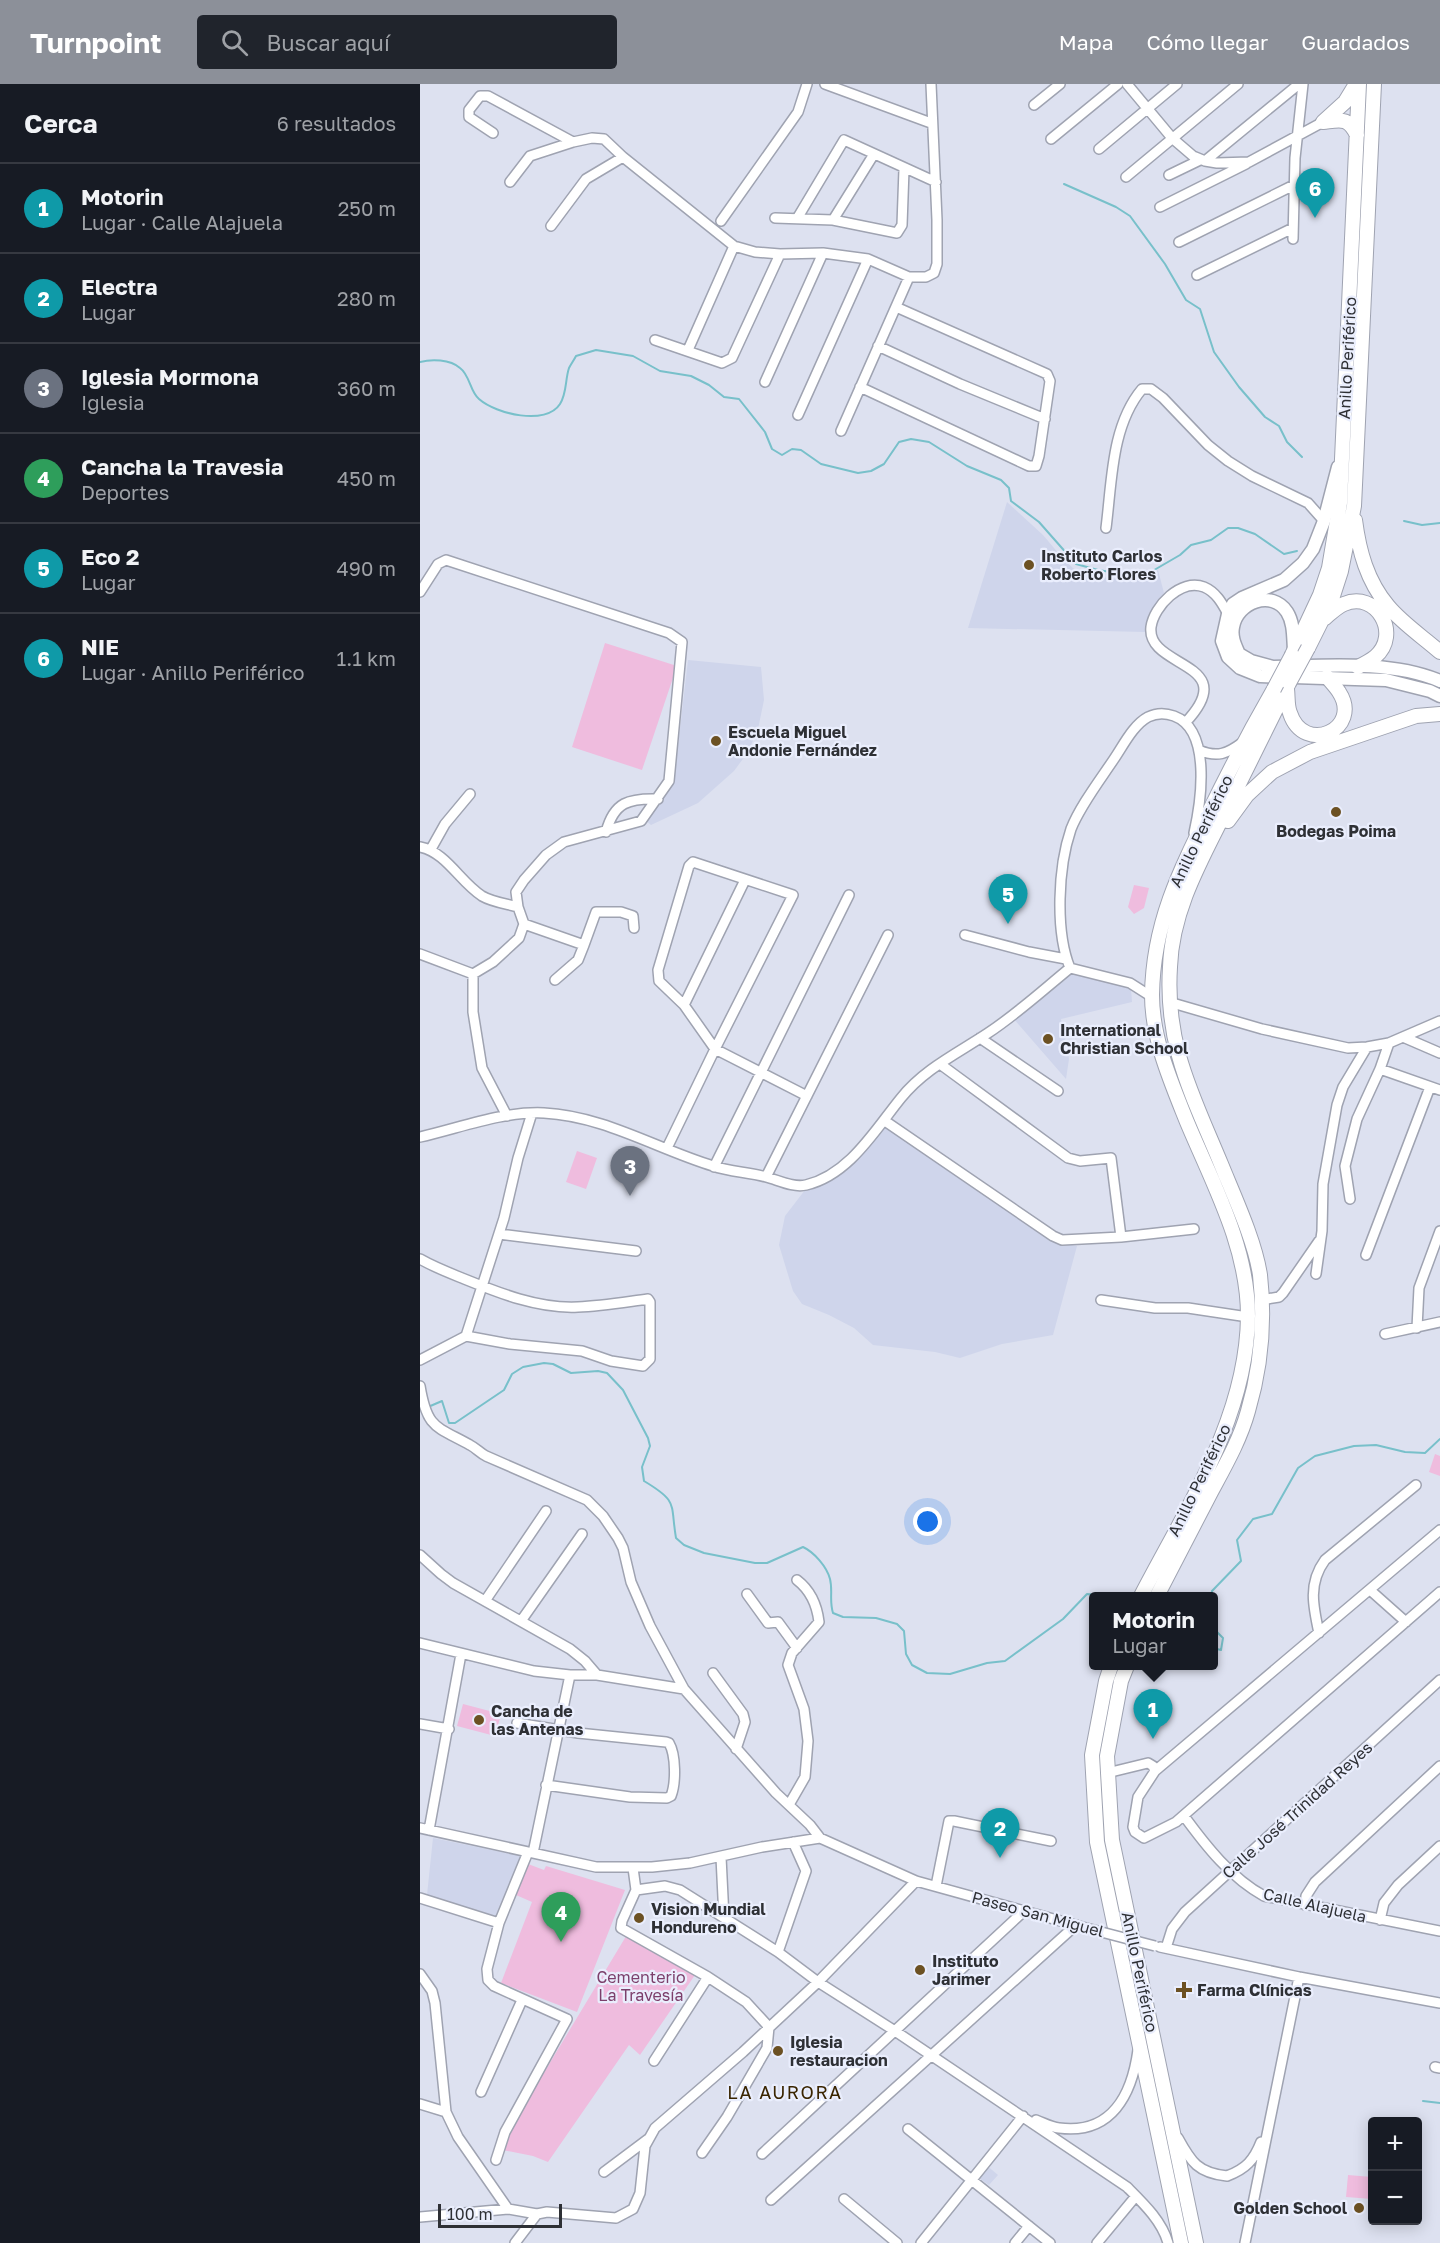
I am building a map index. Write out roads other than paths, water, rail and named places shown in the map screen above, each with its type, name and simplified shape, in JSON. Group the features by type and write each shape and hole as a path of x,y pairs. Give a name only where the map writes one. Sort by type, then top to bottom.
{"highway":[{"path":"1323,122 1345,102 1358,84"},
{"name":"Anillo Periférico","path":"1159,1592 1236,1444 1248,1412 1258,1368 1263,1320 1260,1273 1254,1250 1185,1077 1174,1043 1169,1002 1170,964 1177,923 1190,884 1283,686 1329,568 1340,503 1344,445 1358,84"},
{"name":"Anillo Periférico","path":"1298,651 1323,619 1341,571 1354,506 1374,84"},
{"path":"1323,122 1347,121 1352,124 1357,135"},
{"path":"1354,506 1359,545 1367,575 1388,606 1440,652"},
{"path":"1323,619 1343,604 1352,602 1364,603 1374,608 1382,616 1387,628 1386,640 1374,658 1358,667"},
{"path":"1283,686 1289,712 1295,723 1303,731 1323,735 1333,732 1341,723 1345,712 1339,692 1327,677"},
{"name":"Anillo Periférico","path":"1143,1592 1221,1441 1234,1407 1243,1366 1248,1317 1245,1276 1235,1237 1171,1082 1160,1046 1152,997 1155,962 1162,920 1176,878 1244,741 1283,686"},
{"path":"1207,849 1247,795 1272,772 1310,753 1371,730 1416,716 1440,714"},
{"name":"Anillo Periférico","path":"1110,1670 1092,1755 1097,1842 1181,2243"},
{"name":"Anillo Periférico","path":"1124,1670 1109,1744 1107,1773 1112,1840 1196,2243"}],"main road":[{"path":"1344,445 1324,521 1313,549 1303,563 1284,580 1233,604 1228,614 1222,641 1228,657 1240,668 1260,676 1386,680 1430,691 1440,696"},
{"path":"1298,651 1287,611 1275,602 1261,600 1244,605 1232,627 1233,639 1239,654 1251,661 1273,667 1358,667 1412,672 1440,681"}],"street":[{"path":"721,221 798,112 807,84"},
{"path":"825,84 836,86 931,123"},
{"path":"510,182 530,156 573,142 592,138 604,139 623,157 734,246 755,252 823,253 868,259 909,277 926,277 934,273 937,264 931,84"},
{"path":"1034,105 1060,84"},
{"path":"1051,139 1118,84"},
{"path":"1128,84 1172,138 1202,160 1217,163 1249,162"},
{"path":"1099,149 1177,84"},
{"path":"1126,177 1238,84"},
{"path":"1197,275 1293,234 1301,84"},
{"path":"1169,175 1202,160 1301,84"},
{"path":"494,133 469,117 469,110 480,96 488,96 573,142"},
{"path":"1160,207 1323,122"},
{"path":"798,218 844,140 936,182"},
{"path":"834,220 874,154"},
{"path":"551,226 586,179 623,157"},
{"path":"775,218 834,220 897,233 902,225 904,169"},
{"path":"1179,242 1294,185"},
{"path":"688,350 734,246"},
{"path":"765,382 823,253"},
{"path":"655,340 722,363 732,358 780,254"},
{"path":"798,415 868,259"},
{"path":"841,431 909,277"},
{"path":"860,387 1029,466 1036,466 1050,381 1047,374 896,307"},
{"path":"878,346 960,384 1045,419"},
{"path":"1106,528 1120,430 1142,389 1151,389 1163,398 1208,446 1228,461 1252,476 1308,503 1324,521"},
{"path":"420,592 438,564 446,560 669,633 682,642 669,781 641,821 564,842 546,855 516,892 524,924 519,938 493,962 473,974"},
{"path":"1186,722 1201,705 1202,680 1197,674 1162,651 1155,643 1151,630 1154,618 1169,596 1191,586 1203,586 1214,593 1228,614"},
{"path":"1068,964 1063,942 1060,887 1071,829 1129,737 1144,719 1153,714 1164,714 1186,722 1199,750 1202,778 1199,806 1189,853"},
{"path":"1199,750 1220,755 1231,751 1244,741"},
{"path":"431,849 445,824 470,794"},
{"path":"606,832 610,816 631,800 657,800"},
{"path":"420,847 431,849 462,881 484,898 518,907"},
{"path":"667,1148 715,1048 793,896 693,862 689,866 657,970 659,981 684,1005 715,1048 807,1096"},
{"path":"684,1005 745,880"},
{"path":"714,1167 849,895"},
{"path":"555,980 578,960 596,912 621,912 633,916 634,928"},
{"path":"524,924 584,945"},
{"path":"766,1177 888,935"},
{"path":"965,935 1130,983 1152,997"},
{"path":"420,954 473,974"},
{"path":"1130,983 1144,979 1150,974 1155,962"},
{"path":"420,1137 507,1116 532,1113 567,1116 615,1129 714,1167 804,1185 823,1179 841,1168 885,1121 909,1089 940,1064 980,1038 1068,964"},
{"path":"473,974 473,1012 482,1068 507,1116"},
{"path":"1169,1002 1262,1029 1347,1048 1389,1043 1440,1021"},
{"path":"1403,1037 1440,1053"},
{"path":"980,1038 1058,1091"},
{"path":"1350,1199 1345,1166 1358,1119 1389,1043"},
{"path":"1316,1274 1323,1184 1339,1096 1367,1047"},
{"path":"940,1064 1068,1158 1080,1161 1111,1158 1120,1237"},
{"path":"1380,1069 1440,1090"},
{"path":"1366,1255 1430,1087"},
{"path":"466,1336 499,1234 532,1113"},
{"path":"885,1121 1053,1236 1071,1240 1194,1229"},
{"path":"1417,1328 1419,1288 1440,1232"},
{"path":"499,1234 636,1251"},
{"path":"1261,1300 1280,1296 1320,1239"},
{"path":"420,1258 433,1267 481,1287 506,1296 547,1304 577,1307 648,1299 651,1333 650,1359 643,1366 611,1361 582,1351 510,1344 466,1336 420,1360"},
{"path":"1101,1300 1155,1308 1188,1308 1248,1317"},
{"path":"1385,1334 1440,1322"},
{"path":"420,1386 427,1413 442,1431 486,1456 587,1500 603,1516 623,1548 631,1582 684,1689 736,1749 776,1792 790,1803 820,1838 762,1847 690,1863 633,1868 596,1867 424,1829 449,1730 461,1654"},
{"path":"1318,1633 1313,1602 1314,1579 1318,1570 1325,1560 1416,1485"},
{"path":"485,1601 546,1511"},
{"path":"1440,1530 1155,1771 1138,1797 1133,1827 1135,1832 1144,1838 1184,1816 1440,1592"},
{"path":"521,1621 582,1534"},
{"path":"420,1555 441,1574 570,1649 597,1675"},
{"path":"790,1803 805,1777 808,1741 804,1709 788,1665 792,1653 819,1622 818,1612 809,1589 797,1580"},
{"path":"1370,1590 1406,1622"},
{"path":"747,1594 768,1623 778,1622 797,1648"},
{"path":"420,1643 534,1671 597,1675 684,1689"},
{"path":"714,1673 745,1722 736,1749"},
{"path":"496,2160 505,2132 567,2019 494,1986 488,1980 487,1969 499,1923 530,1853 570,1675"},
{"name":"Calle José Trinidad Reyes","path":"1166,1948 1172,1929 1179,1920 1440,1680"},
{"path":"517,1723 558,1731 669,1743 673,1749 672,1794 667,1797 630,1797 546,1785"},
{"path":"420,1724 449,1730"},
{"path":"1107,1773 1148,1763 1155,1771"},
{"path":"1305,1905 1306,1896 1315,1881 1440,1766"},
{"name":"Calle Alajuela","path":"1184,1816 1230,1871 1245,1886 1264,1896 1440,1931"},
{"path":"936,1886 949,1821 1051,1841"},
{"name":"Paseo San Miguel","path":"820,1838 916,1881 1086,1928 1155,1946 1299,1977 1440,2003"},
{"path":"778,1953 806,1871 793,1842"},
{"path":"1380,1920 1384,1903 1398,1885 1438,1853"},
{"path":"721,1857 724,1918"},
{"path":"633,1868 636,1890 621,1928 708,1977 746,2002 769,2027 767,2048 727,2117 702,2153"},
{"path":"420,2217 508,2209 537,2214 547,2212 616,2218 633,2209 640,2193 645,2146 655,2128 818,1982 916,1881"},
{"path":"636,1890 674,1887 1023,2115 1128,2187 1148,2209 1167,2236 1168,2243"},
{"path":"420,1898 499,1923"},
{"path":"762,2154 1024,1911"},
{"path":"771,2199 1076,1925"},
{"path":"420,1974 432,1991 437,2014 446,2112 458,2137 508,2209"},
{"path":"654,2061 708,1977"},
{"path":"1245,2243 1299,1977"},
{"path":"481,2092 522,2000"},
{"path":"1023,2115 1058,2128 1080,2128 1099,2122 1120,2105 1130,2089 1135,2071 1139,2037"},
{"path":"420,2104 446,2112"},
{"path":"921,2243 1023,2115"},
{"path":"1173,2129 1194,2163 1208,2173 1227,2176 1247,2166 1256,2155 1269,2123"},
{"path":"908,2129 1050,2243"},
{"path":"604,2172 648,2139"},
{"path":"1097,2243 1136,2196"},
{"path":"844,2199 897,2243"},
{"path":"515,2243 537,2214"},
{"path":"1014,2243 1029,2226"}],"waterway":[{"path":"1064,184 1116,207 1130,216 1165,264 1186,300 1200,309 1214,352 1239,387 1265,417 1279,426 1287,442 1302,457"},
{"path":"420,362 440,360 456,365 466,375 479,399 508,413 533,416 544,415 553,411 560,404 569,368 576,356 596,350 633,356 660,371 691,376 709,385 724,397 739,399 765,432 772,449 782,455 792,449 801,450 821,464 858,473 871,471 884,464 899,442 911,439 929,442 967,466 1001,480 1009,488 1011,501 1039,522 1076,564 1098,570 1136,576 1149,573 1180,555 1191,545 1211,540 1228,528 1238,528 1255,534 1284,554 1297,551"},
{"path":"1404,521 1422,525 1440,523"},
{"path":"428,1407 442,1401 449,1423 455,1423 504,1390 512,1374 523,1367 544,1363 553,1364 571,1373 598,1371 607,1373 623,1390 648,1438 650,1446 642,1467 644,1481 663,1494 671,1504 676,1538 684,1545 704,1553 755,1563 767,1563 803,1547 807,1549 816,1556 828,1574 831,1583 833,1613 843,1617 876,1618 897,1624 904,1631 906,1654 912,1665 927,1673 950,1674 987,1663 1005,1661 1063,1619 1089,1594"},
{"path":"1212,1592 1241,1561 1237,1540 1253,1519 1272,1514 1298,1468 1315,1456 1354,1446 1376,1445 1405,1452 1425,1453 1440,1439"},
{"path":"1218,1633 1223,1638 1221,1650 1218,1649"},
{"path":"1423,2101 1440,2103"}],"place":[{"name":"NIE","path":"1315,218"},
{"name":"Instituto Carlos Roberto Flores","path":"1029,565"},
{"name":"Escuela Miguel Andonie Fernández","path":"716,741"},
{"name":"Bodegas Poima","path":"1336,812"},
{"name":"Eco 2","path":"1008,924"},
{"name":"International Christian School","path":"1048,1039"},
{"name":"Iglesia Mormona","path":"630,1196"},
{"name":"Cancha de las Antenas","path":"479,1720"},
{"name":"Motorin","path":"1153,1739"},
{"name":"Electra","path":"1000,1858"},
{"name":"Vision Mundial Hondureno","path":"639,1918"},
{"name":"Cancha la Travesia","path":"561,1942"},
{"name":"Instituto Jarimer","path":"920,1970"},
{"name":"Farma Clínicas","path":"1184,1990"},
{"name":"Iglesia restauracion","path":"778,2051"},
{"name":"Golden School","path":"1359,2208"}],"district":[{"name":"LA AURORA","path":"785,2093"}],"park label":[{"name":"Cementerio La Travesía","path":"641,1986"}]}
